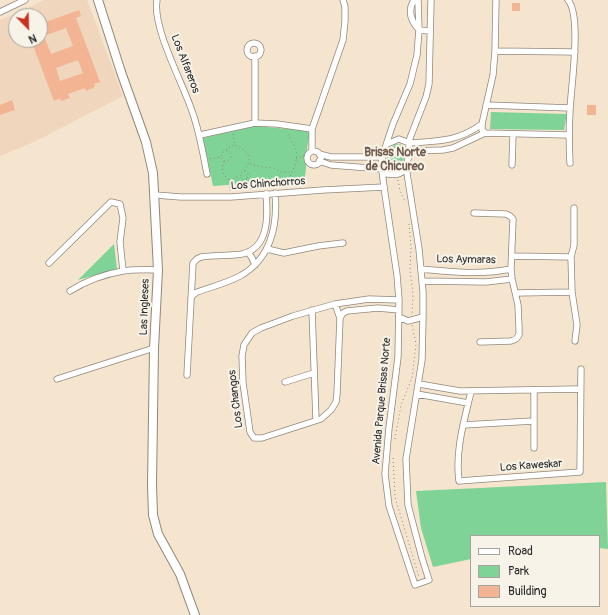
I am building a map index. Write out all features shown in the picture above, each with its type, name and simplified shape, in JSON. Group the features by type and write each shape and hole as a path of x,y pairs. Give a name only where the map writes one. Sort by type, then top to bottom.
{"street":[{"path":"0,12 24,0"},
{"name":"Las Ingleses","path":"98,0 121,72 146,142 151,163 155,194 158,270 154,348 153,515 158,534 180,574 195,615"},
{"name":"Los Alfareros","path":"157,0 157,20 193,113 200,135 207,174"},
{"path":"343,0 345,7 343,40 312,129 311,152 307,160 310,163 316,164 319,161 331,165 382,171 395,175 400,174 406,167 410,150 409,143 429,84 431,0"},
{"path":"414,0 410,8 413,23 419,30 430,31"},
{"name":"Avenida Parque Brisas Norte","path":"418,0 419,30 417,55 410,84 393,124 382,157 382,171 397,275 399,300 398,358 385,474 389,506 415,585 421,583"},
{"path":"485,133 482,130 482,124 493,75 496,0"},
{"path":"568,0 573,10 575,52 570,108 570,163"},
{"path":"495,51 575,52"},
{"path":"255,56 255,123"},
{"path":"486,105 570,108"},
{"path":"200,135 255,123 312,129"},
{"path":"387,144 399,139 409,143 454,139 482,124"},
{"path":"410,150 443,150 453,148 485,133 569,135"},
{"path":"512,165 513,134"},
{"path":"311,152 316,152 331,157 382,157"},
{"path":"319,154 319,161"},
{"path":"406,167 422,281 422,360 419,384 411,419 406,459 408,505 429,580 421,583"},
{"name":"Los Chinchorros","path":"155,194 180,197 231,197 384,187"},
{"path":"191,299 194,293 232,280 255,266 267,249 274,227 276,210 275,193"},
{"path":"187,375 193,263 197,258 248,252 256,247 259,244 265,230 267,213 266,194"},
{"path":"49,263 111,202 120,204 123,218 120,242 123,271"},
{"path":"574,208 574,244 571,257 572,292 577,325 575,341"},
{"name":"Los Aymaras","path":"474,213 506,214 513,219 511,269 518,305 519,335 516,339 512,341 480,342"},
{"path":"267,249 284,253 318,246 343,243"},
{"path":"248,252 255,266"},
{"name":"Los Aymaras","path":"512,256 571,257"},
{"name":"Los Aymaras","path":"421,269 497,272 511,269"},
{"path":"70,291 92,280 123,271 158,270"},
{"name":"Los Aymaras","path":"422,281 486,282 512,279"},
{"path":"191,282 196,288 202,290"},
{"path":"516,293 572,292"},
{"name":"Los Changos","path":"335,304 340,318 337,398 334,406 328,413 316,420 262,438 254,438 250,432 242,372 243,349 246,341 252,333 261,328 312,310 335,304 369,299 399,300"},
{"path":"340,318 343,313 348,311 378,308 399,310"},
{"path":"312,310 316,420"},
{"path":"399,317 404,320 412,320 423,317"},
{"path":"57,379 154,348"},
{"name":"Los Kaweskar","path":"470,392 460,444 458,472 459,481 580,472 581,369"},
{"path":"285,382 314,373"},
{"path":"419,384 440,389 470,392 580,390"},
{"name":"Los Kaweskar","path":"534,390 534,448"},
{"path":"417,394 468,403"},
{"path":"463,425 533,421"}],"path":[{"path":"282,193 292,172 296,159 296,149 290,139 285,125"},
{"path":"232,127 235,145"},
{"path":"221,157 222,153 235,145 242,148 246,153 249,159 249,164 240,175 229,180 224,177 221,170 224,161"},
{"path":"224,161 229,160 231,157 230,153 225,151"},
{"path":"296,159 311,152"},
{"path":"204,160 221,157"},
{"path":"221,157 224,161"},
{"path":"249,164 273,168 281,172 292,172"},
{"path":"244,171 248,175 246,179 254,195"},
{"path":"266,194 281,172"},
{"path":"400,174 398,187 406,203"},
{"path":"240,175 242,179 246,179"},
{"path":"229,180 231,197"},
{"path":"394,443 401,405 412,378 416,344 412,320 413,294 410,270 411,247 408,219"},
{"path":"393,456 395,497 421,583"}],"shaded area":[{"path":"44,0 87,0 123,96 34,142 0,156 0,20 8,17 8,48 48,48 48,8 29,8"}],"green space":[{"path":"491,112 567,114 564,130 490,129"},
{"path":"256,126 310,131 306,155 304,183 258,183 213,186 203,138"},
{"path":"396,144 402,145 406,151 402,166 393,170 388,170 385,166 389,149"},
{"path":"114,244 117,269 78,280"},
{"path":"606,482 608,549 600,548 600,535 470,535 470,559 433,567 421,528 416,491"}],"building":[{"path":"512,3 520,3 520,11 512,11"},
{"path":"79,10 81,16 76,18 100,82 94,84 95,87 86,91 85,88 68,94 70,98 61,101 60,98 54,101 34,48 48,48 48,46 51,54 73,46 66,28 48,35 48,21","holes":["78,60 83,73 60,81 56,68"]},
{"path":"12,100 15,110 0,115 0,105"},
{"path":"587,105 596,105 596,115 587,115"}],"district":[{"name":"Brisas Norte de Chicureo","path":"395,160"}]}
